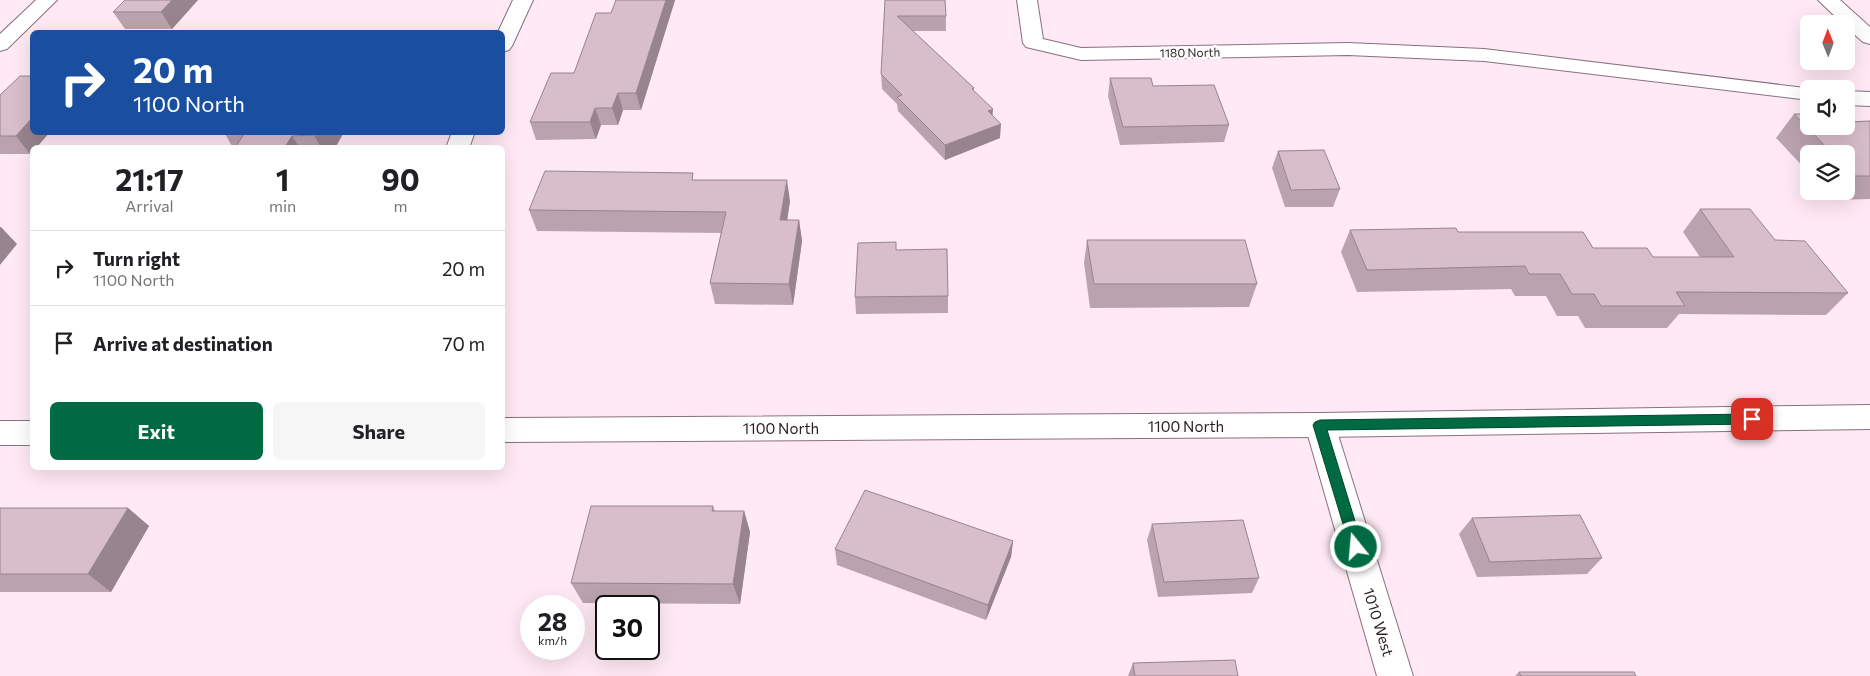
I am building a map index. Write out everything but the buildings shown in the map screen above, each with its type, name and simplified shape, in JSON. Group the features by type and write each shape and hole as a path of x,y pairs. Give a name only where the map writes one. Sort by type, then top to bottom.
{"street":[{"path":"0,46 48,0"},
{"path":"505,39 523,0"},
{"name":"1180 North","path":"1027,0 1032,43 1081,54 1348,48 1484,55 1800,93"},
{"path":"1828,0 1870,38"},
{"path":"1855,98 1870,99"},
{"name":"1100 North","path":"505,430 1320,425 1870,417"},
{"name":"1010 West","path":"1320,425 1395,676"},
{"path":"0,433 30,432"}],"route":[{"path":"1356,547 1320,425 1752,419"}]}
